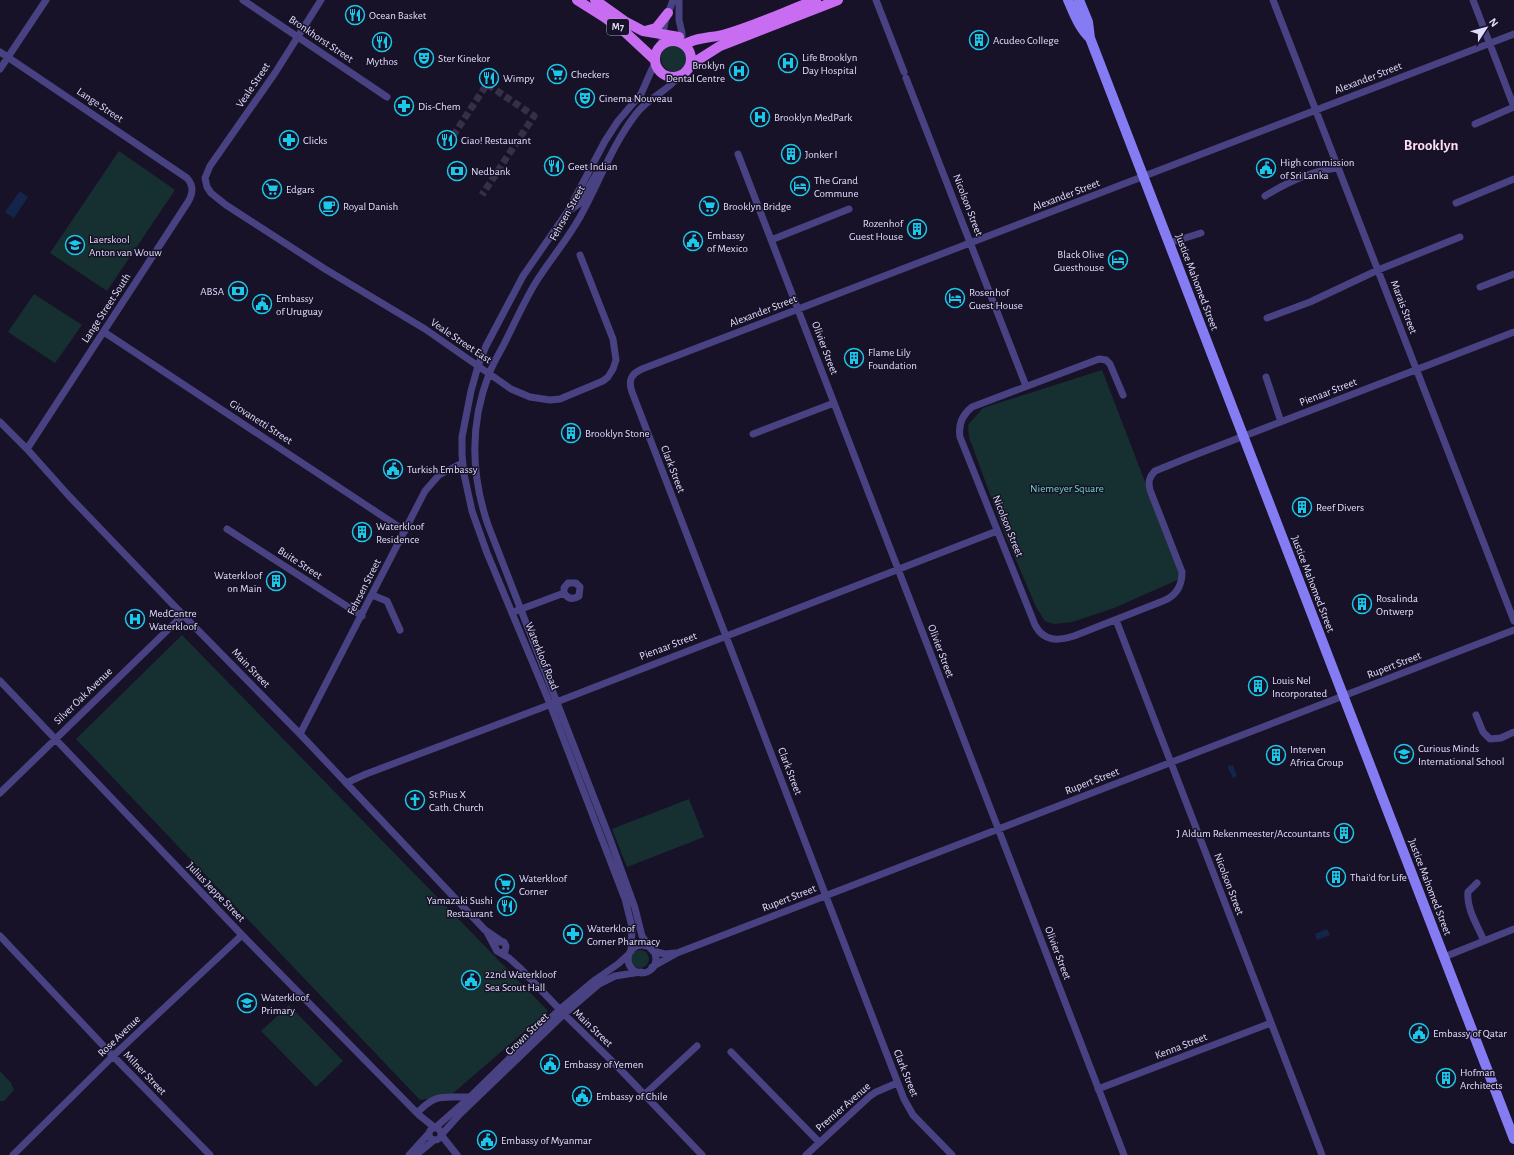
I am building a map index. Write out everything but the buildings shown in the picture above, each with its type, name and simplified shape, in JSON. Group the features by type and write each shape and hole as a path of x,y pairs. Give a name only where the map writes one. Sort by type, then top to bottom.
{"main road":[{"name":"M7","path":"577,0 626,33 656,61 658,68 664,74 674,77 678,76"},
{"name":"M7","path":"595,0 626,22 663,41"},
{"name":"M7","path":"626,22 630,27 648,38 663,41 709,39 728,34 816,0"},
{"path":"678,76 685,72 690,65 720,46 838,0"},
{"name":"Justice Mahomed Street","path":"1068,0 1082,30 1090,38"},
{"name":"Justice Mahomed Street","path":"1079,0 1088,22 1090,38 1514,1139"},
{"path":"643,31 656,28 668,13"},
{"path":"656,61 658,49 663,41"},
{"path":"686,41 690,54 690,65"}],"street":[{"path":"0,69 46,0"},
{"name":"Bronkhorst Street","path":"243,0 387,97"},
{"name":"Veale Street","path":"206,183 206,174 210,166 275,73 321,0"},
{"path":"663,41 668,13 673,0"},
{"path":"679,0 679,20 686,41"},
{"name":"Nicolson Street","path":"876,0 1026,386"},
{"name":"Marais Street","path":"1273,0 1514,621"},
{"path":"1473,0 1514,107 1476,124"},
{"name":"Alexander Street","path":"630,381 631,377 638,371 1514,34"},
{"name":"Lange Street","path":"0,52 187,178"},
{"name":"Fehrsen Street","path":"478,366 490,339 524,276 568,211 605,141 618,121 641,94 656,61"},
{"name":"Fehrsen Street","path":"490,374 529,295 576,223 624,131 637,112 653,97 674,82 678,76"},
{"name":"Olivier Street","path":"738,154 1124,1155"},
{"path":"568,211 579,204 596,174 605,165"},
{"path":"1265,196 1284,184 1324,169 1338,168"},
{"name":"Lange Street South","path":"27,449 192,195 192,186 187,178"},
{"path":"1456,203 1514,179"},
{"name":"Veale Street East","path":"206,183 211,193 226,206 325,269 425,329 511,389 522,395 530,397 550,400 560,398 598,384 611,373 616,360 613,339 580,255"},
{"path":"771,240 849,209"},
{"path":"1169,242 1201,233"},
{"path":"1267,318 1329,294 1378,270 1460,237"},
{"path":"1480,287 1514,274"},
{"name":"Giovanetti Street","path":"104,332 405,530"},
{"name":"Pienaar Street","path":"1152,475 1159,469 1514,332"},
{"name":"Nicolson Street","path":"1123,395 1112,368 1106,360 1095,359 972,407 964,415 960,423 960,437 1035,625 1041,634 1049,639 1061,640 1170,598 1177,592 1181,580 1180,567 1150,490 1149,482 1152,475"},
{"name":"Waterkloof Road","path":"478,366 465,418 462,437 462,463 472,511 512,612 594,798 635,908 642,936 652,950"},
{"name":"Waterkloof Road","path":"490,374 481,400 475,448 477,482 485,516 520,610 587,801 631,917 633,934 630,952"},
{"path":"1266,377 1281,422"},
{"name":"Clark Street","path":"630,381 632,392 725,636 906,1105 913,1115 952,1155"},
{"path":"753,434 834,403"},
{"name":"Main Street","path":"0,422 183,615 300,734 485,930 501,941"},
{"name":"Fehrsen Street","path":"300,734 362,616 422,496 429,486 443,472 462,463"},
{"name":"Buite Street","path":"227,529 362,616"},
{"name":"Pienaar Street","path":"346,783 997,530"},
{"path":"496,574 505,571"},
{"path":"512,612 564,593"},
{"path":"372,595 387,601 400,630"},
{"name":"Silver Oak Avenue","path":"0,793 183,615"},
{"name":"Nicolson Street","path":"1116,620 1322,1155"},
{"name":"Rupert Street","path":"652,968 677,953 1514,630"},
{"name":"Julius Jeppe Street","path":"0,681 242,935 432,1130"},
{"path":"1476,715 1483,732 1490,739 1501,738 1514,732"},
{"path":"587,801 594,798"},
{"path":"1477,883 1468,892 1467,899 1484,941"},
{"name":"Main Street","path":"485,930 495,947"},
{"path":"1444,957 1514,930"},
{"name":"Rose Avenue","path":"14,1155 113,1056 242,935"},
{"name":"Milner Street","path":"0,936 113,1056 210,1155"},
{"path":"501,941 505,943 507,947 505,951 501,953 497,951 495,947 497,943 501,941"},
{"path":"641,945 652,950 655,960 652,968 648,971 641,972 634,970 628,961 630,952 635,947 641,945"},
{"name":"Main Street","path":"507,947 520,968"},
{"name":"Rupert Street","path":"652,950 665,954 677,953"},
{"name":"Crown Street","path":"412,1154 432,1130 458,1112 595,980 618,964 630,952"},
{"name":"Main Street","path":"501,953 520,968 561,1012 702,1155"},
{"name":"Crown Street","path":"561,1012 608,979 620,975 641,972"},
{"name":"Kenna Street","path":"1098,1089 1271,1023"},
{"path":"644,1095 697,1046"},
{"path":"731,1052 819,1142"},
{"name":"Premier Avenue","path":"806,1155 870,1096 898,1083"},
{"path":"418,1114 427,1103 434,1099 472,1099"},
{"name":"Crown Street","path":"412,1154 439,1137 458,1112"},
{"path":"440,1129 439,1137 430,1138 432,1130 440,1129"},
{"path":"439,1137 455,1153"}],"green space":[{"path":"675,44 685,48 689,58 685,68 675,72 665,68 661,58 665,48"},
{"path":"119,151 175,190 107,291 50,253"},
{"path":"34,294 82,325 55,363 8,332"},
{"name":"Niemeyer Square","path":"1102,370 1182,578 1114,608 1072,622 1054,624 1045,621 1036,607 1002,527 969,437 968,425 983,408"},
{"path":"182,635 548,1011 451,1095 420,1100 76,739"},
{"path":"689,799 704,837 627,867 612,829"},
{"path":"640,950 646,953 649,959 646,965 640,968 634,965 631,959 634,953"},
{"path":"289,1005 343,1061 316,1087 261,1031"},
{"path":"0,1071 11,1083 14,1090 4,1101 0,1101"}],"water":[{"path":"20,191 28,197 14,218 5,212"},
{"path":"1233,765 1237,776 1233,778 1228,766"},
{"path":"1327,929 1330,935 1317,940 1315,934"}],"tunnel":[{"path":"453,136 487,84 534,116 482,195"}],"place":[{"name":"Ocean Basket","path":"355,15"},
{"name":"Acudeo College","path":"979,40"},
{"name":"Mythos","path":"382,42"},
{"name":"Ster Kinekor","path":"424,58"},
{"name":"Life Brooklyn Day Hospital","path":"788,63"},
{"name":"Broklyn Dental Centre","path":"739,71"},
{"name":"Checkers","path":"557,74"},
{"name":"Wimpy","path":"489,78"},
{"name":"Cinema Nouveau","path":"585,98"},
{"name":"Dis-Chem","path":"404,106"},
{"name":"Brooklyn MedPark","path":"760,117"},
{"name":"Clicks","path":"289,140"},
{"name":"Ciao! Restaurant","path":"447,140"},
{"name":"Jonker I","path":"791,154"},
{"name":"Geet Indian","path":"554,166"},
{"name":"High commission of Sri Lanka","path":"1266,168"},
{"name":"Nedbank","path":"457,171"},
{"name":"The Grand Commune","path":"800,186"},
{"name":"Edgars","path":"272,189"},
{"name":"Royal Danish","path":"329,206"},
{"name":"Brooklyn Bridge","path":"709,206"},
{"name":"Rozenhof Guest House","path":"917,229"},
{"name":"Embassy of Mexico","path":"693,241"},
{"name":"Laerskool Anton van Wouw","path":"75,245"},
{"name":"Black Olive Guesthouse","path":"1118,260"},
{"name":"ABSA","path":"238,291"},
{"name":"Rosenhof Guest House","path":"955,298"},
{"name":"Embassy of Uruguay","path":"262,304"},
{"name":"Flame Lily Foundation","path":"854,358"},
{"name":"Brooklyn Stone","path":"571,433"},
{"name":"Turkish Embassy","path":"393,469"},
{"name":"Reef Divers","path":"1302,507"},
{"name":"Waterkloof Residence","path":"362,532"},
{"name":"Waterkloof on Main","path":"276,581"},
{"name":"Rosalinda Ontwerp","path":"1362,604"},
{"name":"MedCentre Waterkloof","path":"135,619"},
{"name":"Louis Nel Incorporated","path":"1258,686"},
{"name":"Curious Minds International School","path":"1404,754"},
{"name":"Interven Africa Group","path":"1276,755"},
{"name":"St Pius X Cath. Church","path":"415,800"},
{"name":"J Aldum Rekenmeester/Accountants","path":"1344,833"},
{"name":"Thai'd for Life","path":"1336,877"},
{"name":"Waterkloof Corner","path":"505,884"},
{"name":"Yamazaki Sushi Restaurant","path":"507,906"},
{"name":"Waterkloof Corner Pharmacy","path":"573,934"},
{"name":"22nd Waterkloof Sea Scout Hall","path":"471,980"},
{"name":"Waterkloof Primary","path":"247,1003"},
{"name":"Embassy of Qatar","path":"1419,1033"},
{"name":"Embassy of Yemen","path":"550,1064"},
{"name":"Hofman Architects","path":"1446,1078"},
{"name":"Embassy of Chile","path":"582,1096"},
{"name":"Embassy of Myanmar","path":"487,1140"}],"district":[{"name":"Brooklyn","path":"1431,145"}]}
